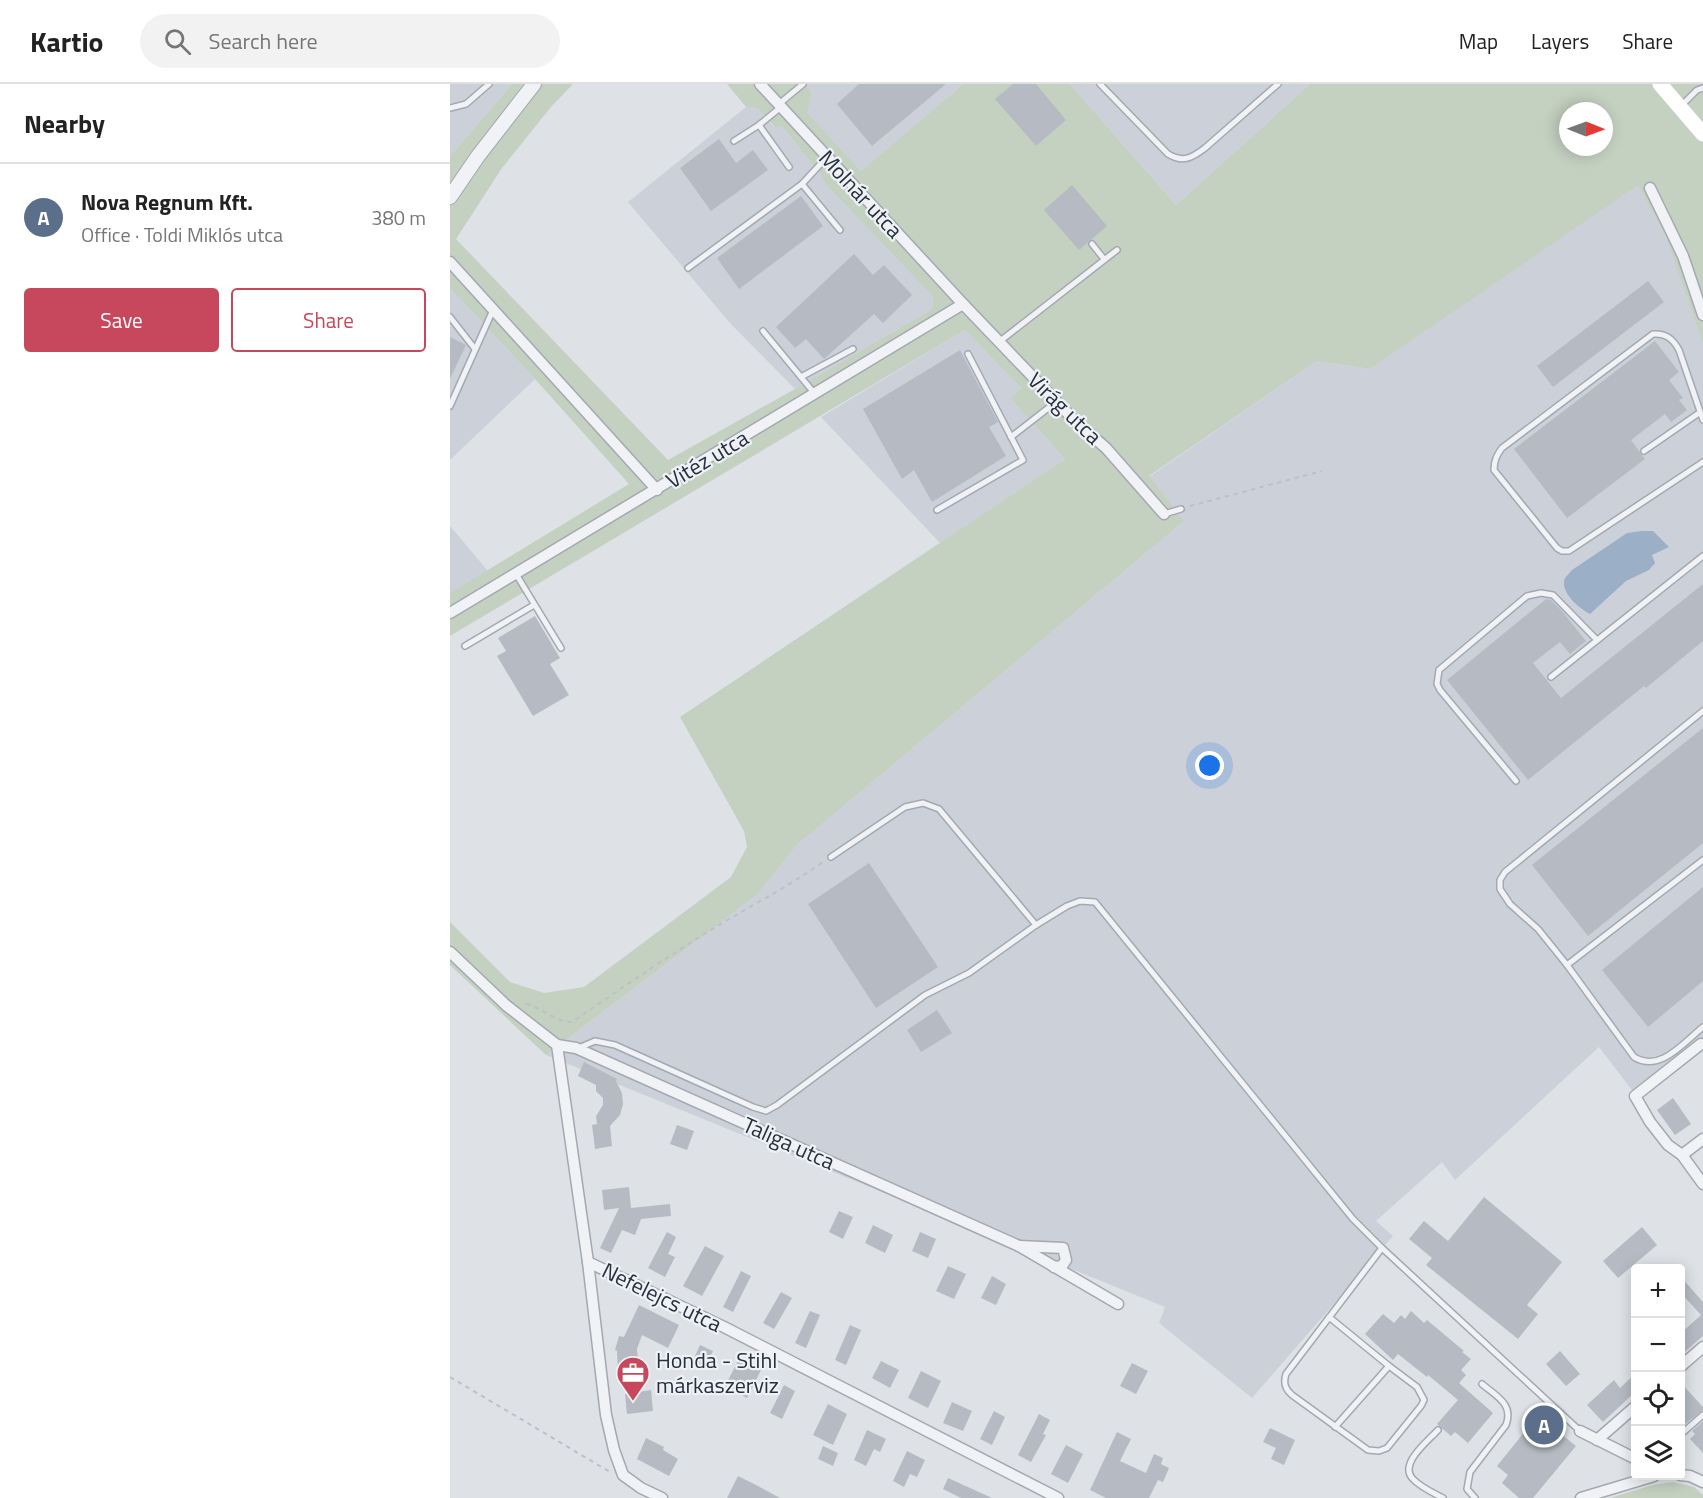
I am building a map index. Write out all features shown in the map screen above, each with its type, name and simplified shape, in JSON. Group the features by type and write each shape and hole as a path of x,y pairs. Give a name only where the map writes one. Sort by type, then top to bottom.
{"main road":[{"path":"1660,84 1703,134"}],"street":[{"path":"450,197 478,156 534,84"},
{"name":"Molnár utca","path":"760,84 963,304"},
{"path":"1650,188 1683,256 1703,315"},
{"path":"450,262 657,490"},
{"name":"Virág utca","path":"963,304 1056,402 1106,448 1164,514"},
{"name":"Vitéz utca","path":"450,613 963,304"},
{"path":"450,952 507,1006 557,1045"},
{"path":"1701,1044 1635,1096 1650,1122 1668,1145 1682,1155 1703,1184"},
{"name":"Taliga utca","path":"557,1045 576,1048 1019,1246 1118,1304"},
{"name":"Nefelejcs utca","path":"557,1045 588,1262 724,1327 1058,1498"},
{"path":"1682,1155 1703,1139"},
{"name":"Taliga utca","path":"1019,1246 1063,1248 1066,1260 1062,1266 1054,1267"},
{"path":"588,1262 606,1415 614,1450 623,1475 642,1493 662,1498"},
{"path":"1685,1362 1703,1347"},
{"path":"1597,1440 1631,1410"},
{"path":"1580,1431 1631,1457"},
{"path":"1685,1476 1703,1482"},
{"path":"1581,1498 1641,1480"}],"lane":[{"path":"450,108 466,104 489,84"},
{"path":"734,141 759,125 803,84"},
{"path":"1100,84 1168,154 1176,159 1185,160 1194,157 1278,84"},
{"path":"1680,107 1697,90 1703,88"},
{"path":"759,125 789,167"},
{"path":"688,268 802,184 827,157"},
{"path":"802,184 840,230"},
{"path":"1092,244 1104,259"},
{"path":"999,342 1117,249"},
{"path":"450,406 493,310"},
{"path":"450,316 475,349"},
{"path":"763,331 815,394"},
{"path":"1703,420 1674,341 1660,333 1653,334 1502,448 1496,455 1494,470 1557,548 1569,551 1703,462"},
{"path":"801,377 853,349"},
{"path":"937,510 1023,460 968,354"},
{"path":"1011,437 1056,402"},
{"path":"1644,451 1699,413"},
{"path":"1164,514 1181,509"},
{"path":"1551,677 1703,556"},
{"path":"516,574 561,648"},
{"path":"1516,781 1440,690 1437,677 1439,670 1527,596 1535,593 1546,593 1558,599 1597,640"},
{"path":"465,646 534,605"},
{"path":"1703,711 1505,872 1500,880 1500,888 1510,904 1538,929 1567,965 1627,1050 1642,1062 1650,1064 1660,1061 1703,1027"},
{"path":"831,857 905,807 923,803 939,809 1036,925"},
{"path":"1567,965 1703,860"},
{"path":"576,1048 595,1041 615,1045 766,1111 925,995 969,973 1036,925 1067,906 1080,901 1095,902 1353,1219 1580,1431"},
{"path":"1329,1317 1417,1387 1424,1400 1387,1448 1379,1451 1368,1450 1288,1391 1284,1380 1286,1374 1329,1317 1382,1248"},
{"path":"1335,1426 1389,1366"},
{"path":"1475,1498 1467,1489 1470,1473 1506,1425 1509,1417 1509,1410 1504,1403 1482,1384"},
{"path":"1685,1431 1703,1415"},
{"path":"1438,1430 1409,1463 1408,1472 1414,1480 1443,1498"}],"path":[{"path":"1181,509 1322,471"},
{"path":"507,1006 523,1004 534,1006 564,1022 572,1022 656,964 791,885 831,857"},
{"path":"450,1377 608,1472 623,1475"}],"shaded area":[{"path":"450,84 512,84 450,156"},
{"path":"806,84 963,84 861,171 806,113 812,92"},
{"path":"1070,84 1310,84 1176,205"},
{"path":"746,107 757,108 774,127 782,126 827,186 933,297 932,309 795,389 729,322 628,202"},
{"path":"1638,184 1665,235 1703,344 1703,1040 1634,1093 1599,1047 1455,1180 1442,1162 1376,1221 1393,1236 1252,1398 1159,1323 1165,1307 546,1055 757,895 797,845 1184,521 1149,477 1317,361 1370,369"},
{"path":"450,288 535,379 450,460"},
{"path":"965,330 1021,388 1010,398 1065,459 940,543 821,417"},
{"path":"450,526 488,571 450,593"}],"green space":[{"path":"512,84 573,84 551,107 502,168 456,239 668,460 932,309 933,297 827,186 782,126 775,127 757,108 746,107 727,84 806,84 812,92 807,113 861,171 963,84 1070,84 1176,205 1310,84 1703,84 1703,344 1665,235 1638,185 1370,369 1317,361 1149,476 1184,521 797,845 757,895 546,1055 450,965 450,922 510,982 544,993 584,987 731,877 747,847 744,831 680,717 1065,459 1010,398 1021,388 965,330 450,636 450,593 629,484 450,288 450,156"},
{"path":"1673,1482 1694,1487 1703,1495 1703,1498 1610,1498 1653,1485"}],"water":[{"path":"1653,531 1669,547 1652,555 1655,563 1649,570 1626,581 1590,614 1576,604 1565,589 1564,583 1572,570 1627,533"}],"building":[{"path":"859,84 946,84 872,146 837,104"},
{"path":"1013,84 1036,84 1066,120 1036,146 995,99"},
{"path":"719,139 736,163 753,150 768,170 711,211 680,168"},
{"path":"1072,185 1107,226 1079,250 1044,210"},
{"path":"801,196 823,226 739,289 717,258"},
{"path":"854,254 873,275 884,265 912,295 883,323 874,314 824,359 806,339 795,348 776,327"},
{"path":"1648,281 1664,302 1553,387 1537,366"},
{"path":"450,337 466,345 450,379"},
{"path":"1655,341 1679,372 1669,380 1683,398 1679,400 1687,410 1671,422 1665,414 1631,440 1645,459 1567,518 1514,449"},
{"path":"960,350 998,422 989,427 1006,456 932,502 914,470 902,479 863,409"},
{"path":"1703,584 1703,641 1528,780 1447,680 1546,599 1551,600 1562,611 1586,641 1570,654 1560,642 1533,663 1561,698"},
{"path":"535,616 560,658 550,664 569,695 533,716 497,656 506,651 498,638"},
{"path":"1703,728 1703,843 1588,936 1532,865"},
{"path":"869,863 938,967 876,1008 808,904"},
{"path":"1703,887 1703,981 1648,1027 1602,970"},
{"path":"937,1010 952,1033 921,1052 907,1030"},
{"path":"584,1062 617,1079 622,1093 623,1104 620,1115 610,1126 612,1146 595,1149 592,1125 597,1124 596,1116 603,1105 603,1098 596,1091 596,1085 578,1076"},
{"path":"1673,1098 1691,1124 1675,1135 1657,1110"},
{"path":"677,1125 694,1131 687,1150 670,1144"},
{"path":"629,1187 631,1208 670,1204 671,1216 641,1219 635,1235 622,1230 611,1253 600,1248 619,1208 604,1210 602,1190"},
{"path":"1484,1197 1562,1262 1527,1305 1538,1314 1518,1339 1426,1265 1432,1258 1409,1239 1424,1221 1448,1241"},
{"path":"839,1211 853,1217 843,1239 829,1232"},
{"path":"873,1225 893,1235 885,1253 865,1243"},
{"path":"1642,1227 1657,1245 1635,1264 1631,1264 1631,1267 1618,1278 1603,1261"},
{"path":"667,1232 676,1237 668,1254 675,1257 665,1277 648,1268"},
{"path":"920,1232 936,1239 928,1258 912,1251"},
{"path":"705,1246 724,1256 702,1296 683,1286"},
{"path":"948,1266 966,1274 954,1299 936,1291"},
{"path":"741,1271 751,1276 733,1312 723,1307"},
{"path":"992,1276 1006,1284 996,1305 981,1298"},
{"path":"1685,1282 1703,1302 1703,1336 1685,1352 1685,1329 1701,1315 1685,1297"},
{"path":"781,1292 792,1298 774,1329 763,1323"},
{"path":"639,1305 679,1325 668,1348 642,1335 637,1349 639,1372 618,1374 617,1351 615,1350 619,1336 624,1337"},
{"path":"810,1311 820,1315 806,1348 795,1343"},
{"path":"1411,1311 1424,1323 1427,1320 1471,1359 1461,1370 1466,1375 1459,1383 1493,1413 1468,1443 1455,1432 1451,1436 1437,1424 1458,1400 1398,1354 1393,1360 1365,1334 1383,1314 1394,1323 1401,1315 1405,1319"},
{"path":"850,1325 861,1330 846,1365 835,1360"},
{"path":"700,1345 713,1351 705,1367 698,1368 691,1365"},
{"path":"1560,1351 1580,1374 1566,1386 1546,1364"},
{"path":"739,1359 761,1370 747,1398 725,1386"},
{"path":"881,1361 899,1370 890,1388 872,1378"},
{"path":"1132,1363 1148,1371 1136,1394 1120,1386"},
{"path":"921,1371 941,1381 928,1408 908,1398"},
{"path":"1631,1378 1631,1396 1603,1422 1587,1405 1614,1380 1620,1388"},
{"path":"784,1385 795,1391 782,1419 770,1413"},
{"path":"1685,1387 1703,1407 1703,1410 1685,1424"},
{"path":"651,1390 653,1411 627,1414 625,1394"},
{"path":"952,1402 972,1411 963,1431 943,1423"},
{"path":"828,1404 847,1414 833,1445 813,1435"},
{"path":"994,1411 1005,1417 992,1445 980,1439"},
{"path":"1039,1414 1050,1420 1043,1434 1046,1435 1031,1462 1018,1455"},
{"path":"1703,1421 1703,1453 1690,1439 1695,1434 1692,1431"},
{"path":"1270,1428 1295,1440 1284,1465 1271,1459 1276,1448 1263,1442"},
{"path":"1555,1429 1576,1446 1533,1498 1519,1498 1502,1483 1508,1475 1497,1466 1526,1430 1542,1444"},
{"path":"867,1430 886,1439 880,1452 874,1449 866,1466 854,1460"},
{"path":"1117,1432 1131,1439 1120,1461 1146,1473 1154,1454 1163,1458 1161,1464 1169,1468 1163,1482 1158,1480 1149,1498 1106,1498 1090,1490"},
{"path":"646,1438 664,1447 663,1450 678,1459 669,1476 637,1459"},
{"path":"1066,1445 1083,1454 1068,1483 1051,1474"},
{"path":"823,1446 838,1453 833,1466 818,1459"},
{"path":"907,1451 925,1460 917,1477 910,1474 904,1487 893,1481"},
{"path":"738,1476 756,1485 780,1498 727,1498"},
{"path":"948,1478 992,1498 961,1498 943,1489"}],"place":[{"name":"Honda - Stihl márkaszerviz","path":"633,1402"},
{"name":"Nova Regnum Kft.","path":"1544,1425"}]}
